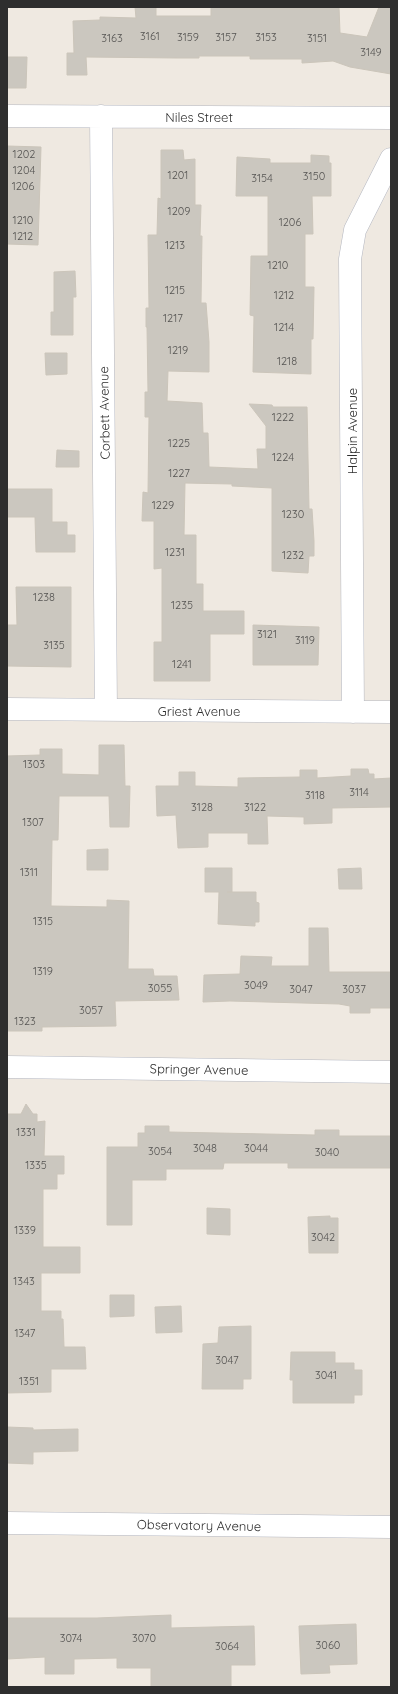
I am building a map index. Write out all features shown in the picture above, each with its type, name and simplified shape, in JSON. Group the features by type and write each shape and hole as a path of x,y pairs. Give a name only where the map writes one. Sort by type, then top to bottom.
{"street":[{"name":"Niles Street","path":"7,116 391,118"},
{"name":"Corbett Avenue","path":"102,116 106,710"},
{"name":"Halpin Avenue","path":"353,712 350,259 355,230 391,159"},
{"name":"Griest Avenue","path":"7,709 391,712"},
{"name":"Springer Avenue","path":"7,1067 391,1072"},
{"name":"Observatory Avenue","path":"7,1523 391,1527"}],"building":[{"path":"135,7 156,7 156,16 211,16 211,7 339,7 340,33 367,37 379,7 391,7 391,74 350,67 333,61 302,63 302,59 250,59 250,56 199,56 199,58 86,57 87,75 67,75 67,53 74,53 73,21 100,20 100,17 136,18"},
{"path":"7,57 27,57 26,88 7,88"},
{"path":"7,146 41,147 38,245 7,244"},
{"path":"161,150 183,150 184,160 195,159 195,205 201,205 201,303 206,303 209,342 209,372 168,371 167,401 202,403 203,433 208,433 209,467 258,469 257,449 266,449 266,426 249,404 272,405 273,407 307,407 309,509 312,509 314,541 314,556 309,556 308,573 272,571 272,488 232,486 232,484 185,483 184,535 196,535 196,584 203,584 203,611 244,611 244,634 210,634 210,681 154,681 154,642 162,642 162,568 154,569 154,521 142,521 143,492 148,493 149,417 145,417 145,392 148,392 146,308 149,308 148,235 157,235 158,198 161,199"},
{"path":"311,155 329,156 329,163 331,163 331,196 312,196 313,234 305,234 305,287 314,287 313,339 311,339 311,374 253,372 254,316 250,315 251,256 268,256 268,196 236,196 237,157 270,159 270,163 311,163"},
{"path":"75,271 76,297 73,297 73,335 51,335 51,312 54,312 54,272"},
{"path":"45,353 67,353 67,374 46,375"},
{"path":"57,450 79,451 79,467 56,467"},
{"path":"7,489 52,489 52,522 67,522 67,535 75,535 75,552 36,552 35,517 7,517"},
{"path":"16,587 71,587 71,667 7,666 7,625 17,625"},
{"path":"253,625 319,627 318,665 253,665"},
{"path":"99,745 124,745 125,786 130,786 129,827 110,827 109,796 59,796 58,840 52,840 51,906 107,907 107,900 129,901 128,969 153,969 154,976 177,976 179,1000 115,1001 116,1026 42,1027 42,1031 7,1031 7,756 40,755 40,749 62,749 62,774 99,775"},
{"path":"351,769 368,769 369,774 374,774 374,779 391,778 391,807 332,808 332,823 304,824 304,817 267,816 268,844 248,844 248,833 208,833 208,847 178,848 176,815 157,816 156,786 179,786 179,772 195,772 195,786 238,787 238,778 300,777 300,770 317,770 317,778 351,776"},
{"path":"108,849 108,870 87,870 87,850"},
{"path":"205,868 232,868 232,892 256,892 256,902 259,903 259,922 255,922 255,926 218,924 219,892 205,892"},
{"path":"361,868 362,889 339,889 338,869"},
{"path":"309,928 328,928 329,972 391,972 391,1008 370,1008 370,1013 350,1013 350,1006 339,1004 230,1001 203,1002 204,975 240,974 241,956 272,957 271,966 309,966"},
{"path":"26,1104 33,1114 37,1114 37,1122 45,1121 44,1156 64,1156 64,1174 57,1174 57,1189 43,1189 43,1247 80,1247 80,1273 41,1273 41,1311 61,1311 61,1319 63,1319 64,1347 85,1347 86,1369 51,1369 51,1392 7,1393 7,1114 21,1114"},
{"path":"145,1126 169,1126 169,1132 315,1135 315,1130 339,1130 339,1136 391,1136 391,1168 288,1168 288,1163 224,1163 223,1169 166,1169 166,1180 132,1180 132,1225 107,1225 107,1147 138,1147 138,1133 145,1133"},
{"path":"207,1208 230,1209 230,1235 207,1234"},
{"path":"330,1216 330,1218 338,1218 338,1253 309,1253 308,1217"},
{"path":"110,1295 134,1295 134,1316 110,1317"},
{"path":"181,1306 182,1332 156,1333 155,1307"},
{"path":"251,1326 251,1379 243,1379 243,1389 202,1389 203,1344 218,1343 219,1327"},
{"path":"291,1352 335,1352 335,1363 354,1363 354,1370 362,1370 362,1395 354,1395 354,1403 293,1403 293,1380 290,1380"},
{"path":"7,1427 33,1428 33,1430 78,1429 78,1451 33,1452 33,1464 7,1463"},
{"path":"171,1615 171,1628 254,1626 255,1665 231,1665 231,1687 151,1687 151,1668 117,1668 117,1658 74,1659 74,1674 45,1674 45,1657 7,1659 7,1618 97,1618"},
{"path":"356,1624 357,1664 329,1665 330,1673 301,1674 299,1626"}]}
